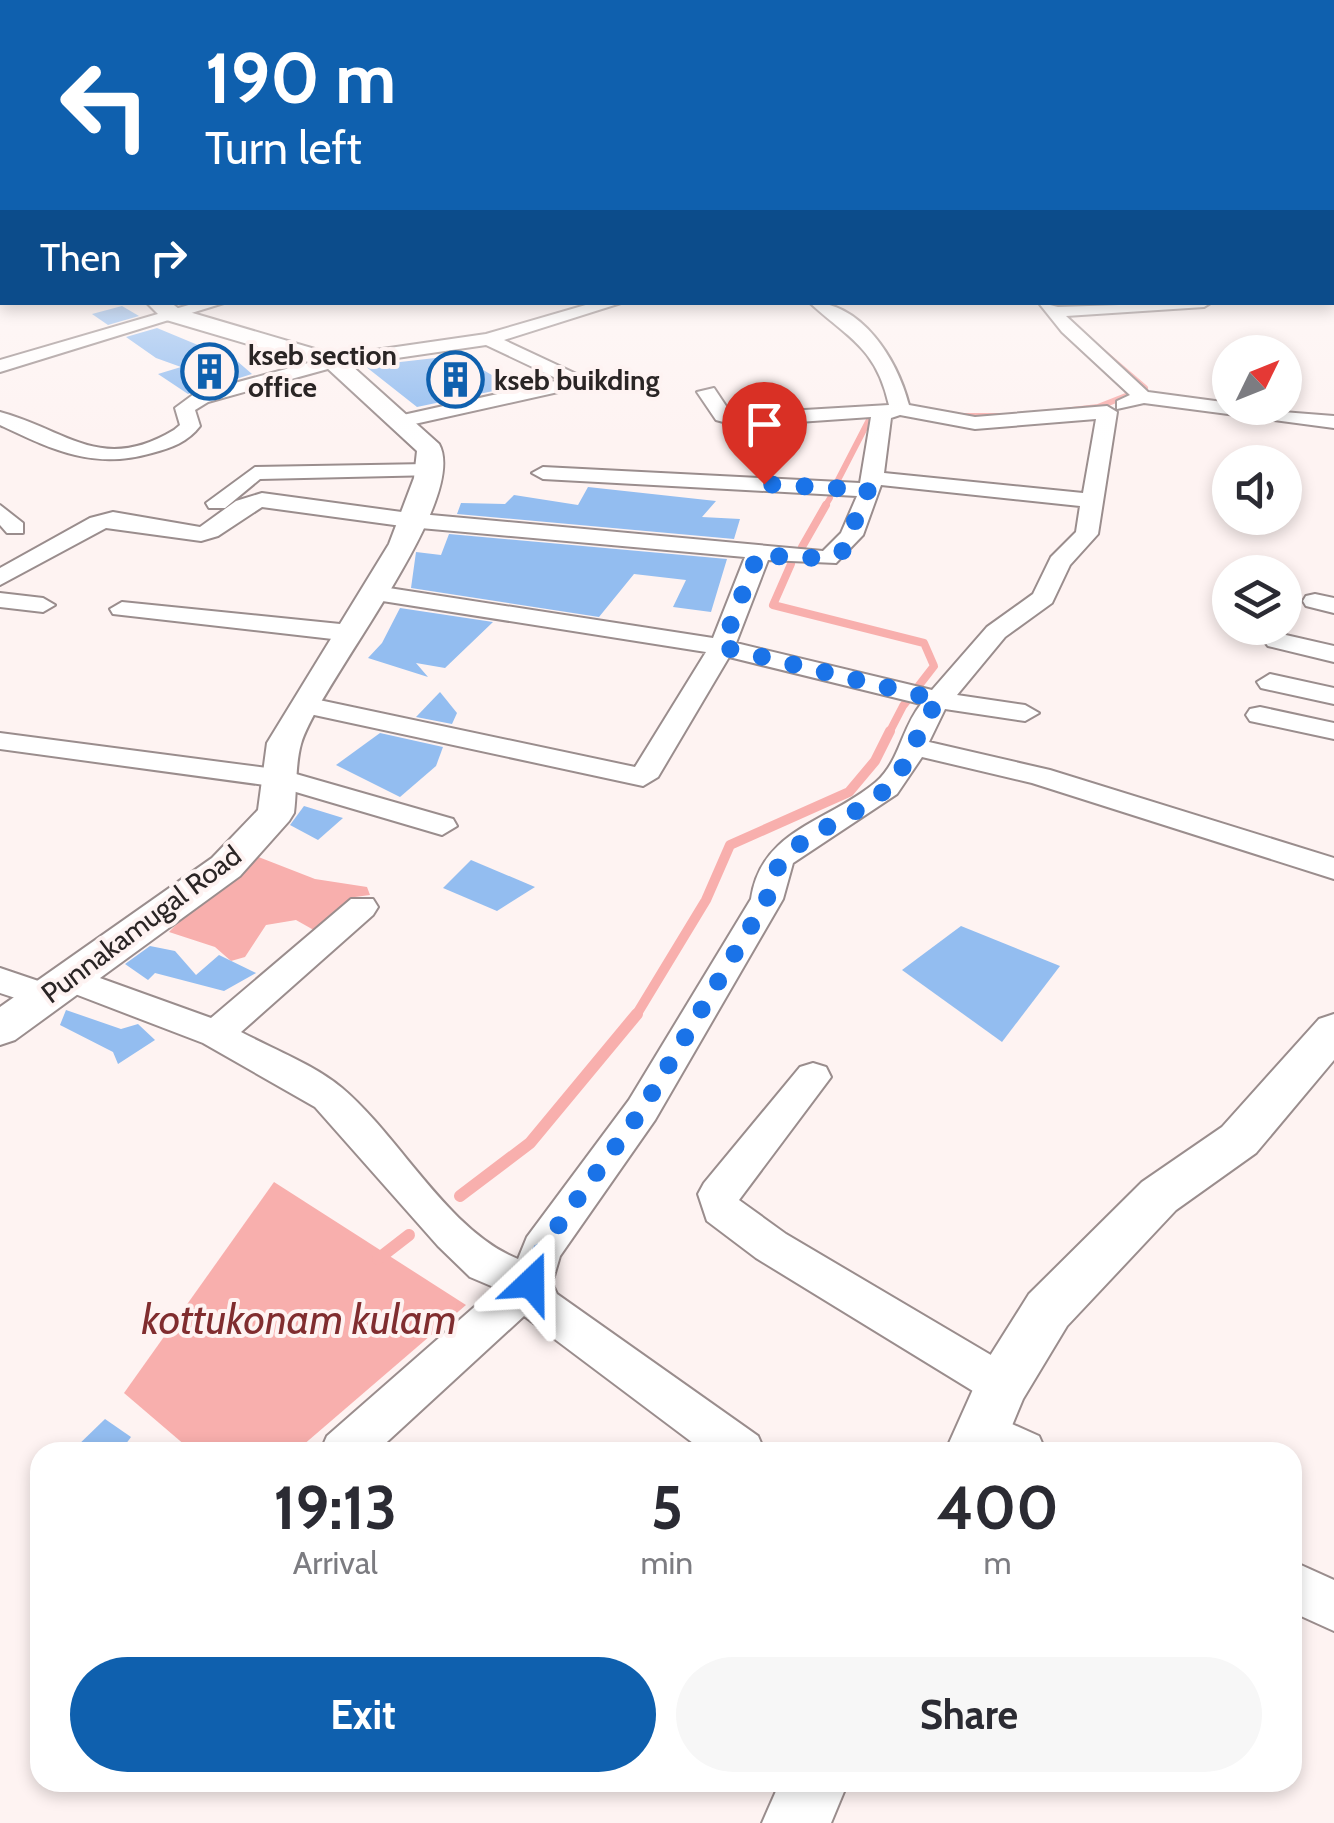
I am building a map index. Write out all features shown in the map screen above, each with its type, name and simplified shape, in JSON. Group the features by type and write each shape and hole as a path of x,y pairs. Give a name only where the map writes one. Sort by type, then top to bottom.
{"street":[{"path":"0,366 163,308 192,305"},
{"path":"0,418 80,454 116,459 181,436 190,426 184,408 201,398 334,362 488,339 606,305"},
{"path":"822,305 858,326 894,380 893,409"},
{"path":"1050,308 1127,305"},
{"path":"163,308 334,362 430,449 428,470 254,473 217,503"},
{"path":"1050,308 1061,325 1129,378 1142,397"},
{"path":"400,421 578,382 488,339"},
{"path":"707,392 724,416 738,420 893,409 922,418 1030,420 1108,412 1142,397 1334,422"},
{"path":"0,578 83,530 113,519 202,534 214,532 240,505 262,500 409,520 804,559 842,552 880,449 880,414 893,409"},
{"path":"354,1442 531,1283 542,1248 642,1110 767,899 770,877 780,857 887,788 903,768 910,746 939,700 996,632 1043,598 1059,562 1087,534 1108,412"},
{"name":"Punnakamugal Road","path":"0,1028 226,867 276,813 284,742 403,544 428,470"},
{"path":"542,473 869,484 1094,501"},
{"path":"305,705 643,777 722,647 758,554"},
{"path":"376,593 722,647 939,700 1025,713"},
{"path":"4,605 43,605"},
{"path":"122,609 350,633"},
{"path":"1298,645 1334,654"},
{"path":"1270,682 1334,696"},
{"path":"1260,715 1334,731"},
{"path":"0,741 282,779 442,826"},
{"path":"910,746 1040,776 1334,868"},
{"path":"216,1034 362,908"},
{"path":"0,980 60,988 216,1034 328,1096 452,1234 485,1264 531,1283 541,1306 728,1442"},
{"path":"994,1442 1002,1386 1061,1296 1159,1196 1239,1140 1334,1030"},
{"path":"813,1077 718,1194 721,1209 770,1246 1002,1386"},
{"path":"1302,1591 1334,1606"},
{"path":"796,1823 810,1792"}],"water":[{"path":"251,854 315,879 367,887 370,895 355,897 319,933 296,920 266,925 245,957 231,961 215,947 169,932 228,871 243,874 242,861"},
{"name":"kottukonam kulam","path":"274,1182 466,1305 307,1442 181,1442 124,1393"}],"building":[{"path":"122,306 139,316 108,325 92,314"},
{"path":"157,328 222,355 229,354 252,374 188,394 158,374 181,367 156,358 126,337"},
{"name":"kseb buikding","path":"444,357 458,364 468,361 512,387 417,407 365,366"},
{"path":"588,487 716,501 702,517 740,519 734,539 457,514 461,503 505,504 514,495 578,505"},
{"path":"449,534 727,559 711,612 673,607 686,580 634,574 599,617 411,588 416,552 441,555"},
{"path":"400,608 493,622 445,668 416,663 428,677 368,658 382,643"},
{"path":"440,692 457,713 452,724 416,717"},
{"path":"380,733 443,747 436,766 400,797 336,765"},
{"path":"304,806 343,818 318,840 290,825"},
{"path":"471,860 535,887 497,911 443,888"},
{"path":"961,926 1060,966 1002,1042 902,970"},
{"path":"150,946 175,951 196,975 219,955 256,973 224,991 155,973 148,980 125,964"},
{"path":"66,1010 121,1029 138,1024 155,1040 118,1064 113,1052 60,1025"},
{"path":"105,1419 131,1437 127,1442 81,1442"}],"waterway":[{"path":"1102,351 1145,388"},
{"path":"1055,412 1098,407 1126,396"},
{"path":"956,416 999,416"},
{"path":"838,480 870,418"},
{"path":"824,508 830,498"},
{"path":"802,547 826,505"},
{"path":"791,564 773,605 924,643 934,666 903,706 889,733"},
{"path":"636,1015 706,900 730,845 849,792 875,761 889,733"},
{"path":"460,1196 530,1143 636,1015"},
{"path":"378,1259 409,1235"}],"place":[{"name":"kseb section office","path":"209,371"},
{"name":"kseb buikding","path":"455,380"}],"route":[{"path":"531,1283 542,1248 642,1110 767,899 770,877 780,857 887,788 903,768 910,746 939,700 722,647 758,554 804,559 828,558 842,552 854,533 868,490 764,484"}]}
